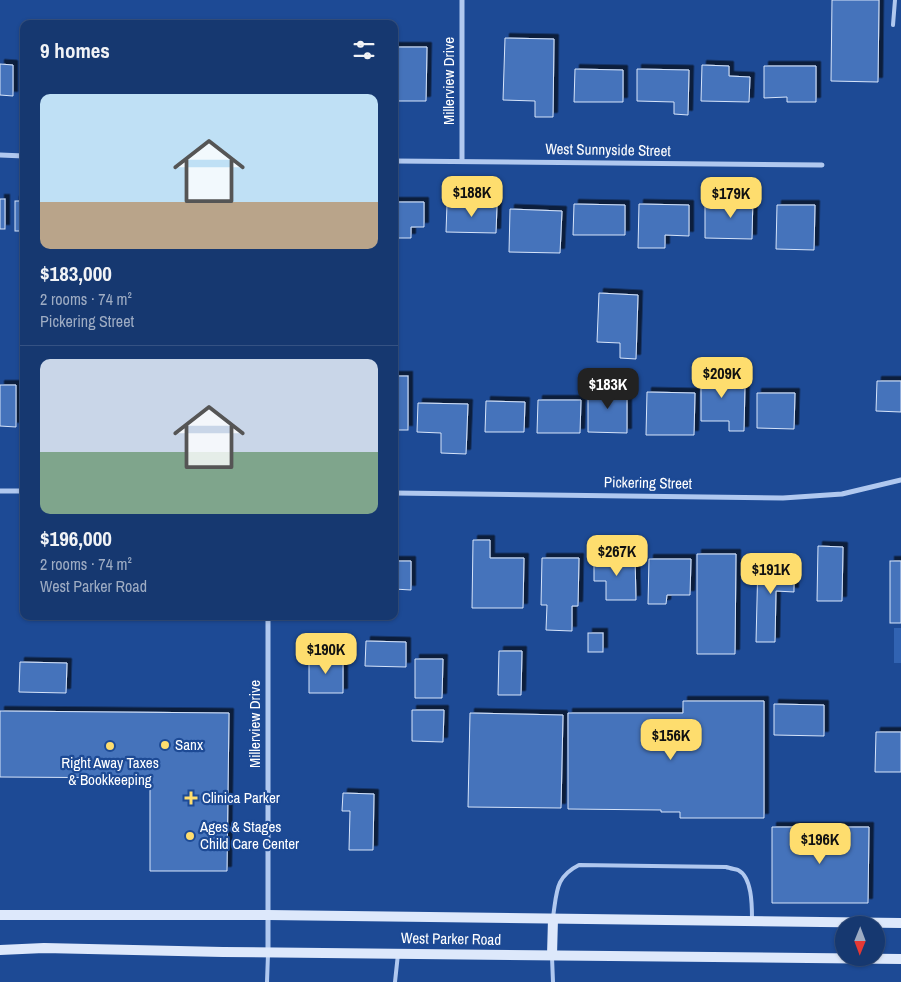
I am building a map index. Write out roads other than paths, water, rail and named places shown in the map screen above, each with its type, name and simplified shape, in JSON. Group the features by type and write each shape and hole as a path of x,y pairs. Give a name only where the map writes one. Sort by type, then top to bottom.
{"main road":[{"name":"West Parker Road","path":"0,915 268,915 835,923"},
{"path":"552,955 553,919"},
{"name":"West Parker Road","path":"885,924 901,923"},
{"name":"West Parker Road","path":"0,950 44,948 835,958"},
{"name":"West Parker Road","path":"885,958 901,959"}],"street":[{"name":"Millerview Drive","path":"462,0 462,161"},
{"path":"0,155 20,156"},
{"name":"West Sunnyside Street","path":"398,161 822,165"},
{"name":"Pickering Street","path":"398,493 783,498 842,494 901,480"},
{"path":"0,491 20,491"},
{"name":"Millerview Drive","path":"268,620 268,952"}],"lane":[{"path":"893,25 895,0"},
{"path":"553,919 559,882 567,871 579,865 599,865 726,867 739,871 746,877 752,903 752,922"},
{"path":"267,982 268,952"},
{"path":"396,982 399,953"},
{"path":"552,955 553,982"}],"place":[{"name":"Sanx","path":"165,745"},
{"name":"Right Away Taxes & Bookkeeping","path":"110,746"},
{"name":"Clinica Parker","path":"191,798"},
{"name":"Ages & Stages Child Care Center","path":"190,836"}]}
